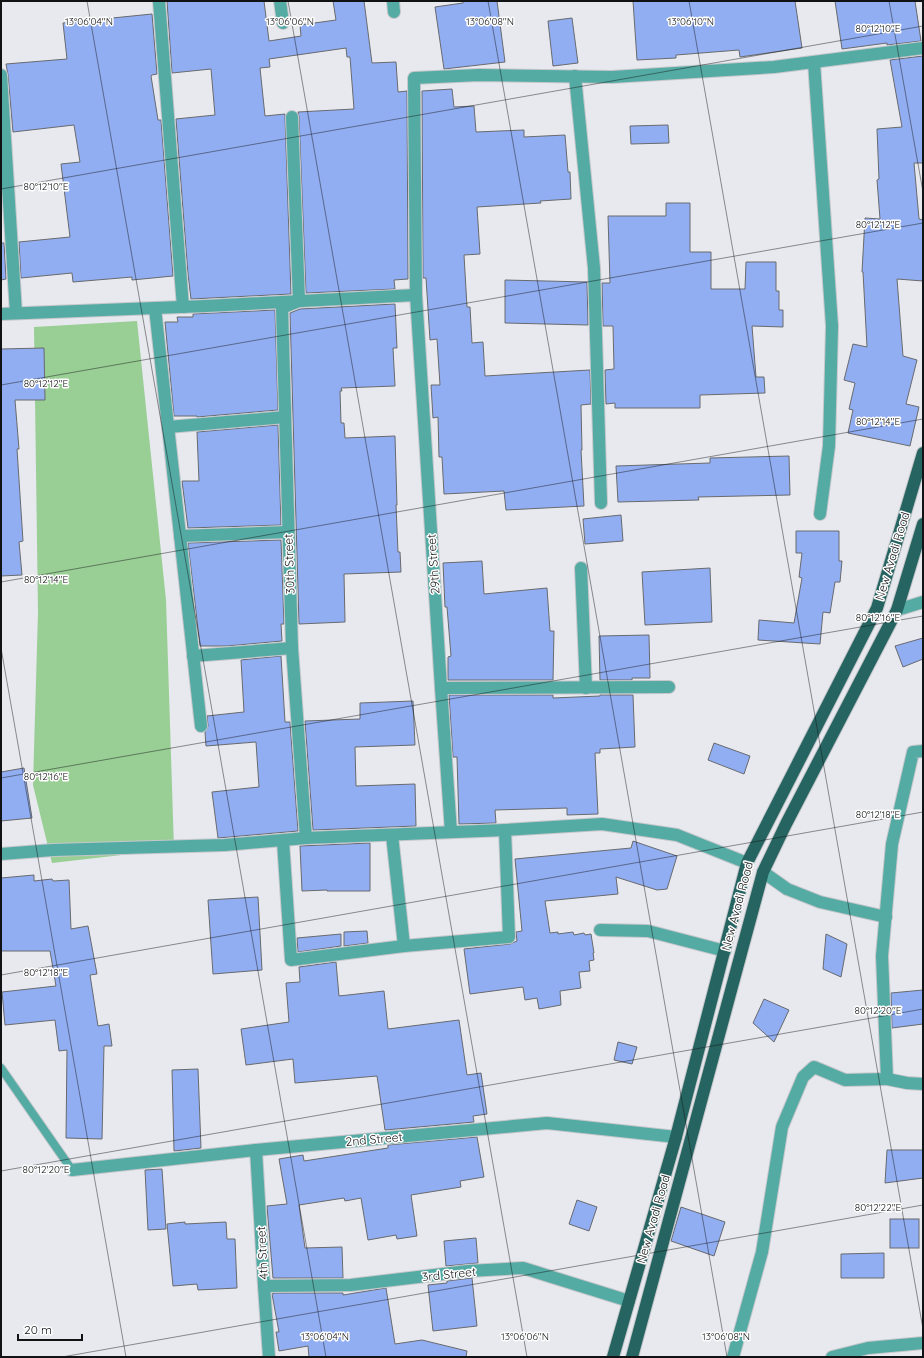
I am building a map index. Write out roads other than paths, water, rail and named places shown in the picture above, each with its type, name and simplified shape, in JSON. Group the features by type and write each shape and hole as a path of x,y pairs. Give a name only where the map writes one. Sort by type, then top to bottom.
{"main road":[{"name":"New Avadi Road","path":"613,1357 676,1137 747,863 877,608 923,453"},
{"name":"New Avadi Road","path":"632,1357 763,872 786,824 897,610 923,524"}],"street":[{"path":"159,1 183,307"},
{"path":"280,1 283,23"},
{"path":"600,503 594,268 575,76 620,76 774,67 923,48"},
{"path":"814,62 832,326 829,446 820,514"},
{"path":"1,75 16,313"},
{"name":"29th Street","path":"451,832 440,688 416,296 414,78 479,75 575,76"},
{"path":"292,117 299,300"},
{"path":"1,314 416,296"},
{"name":"30th Street","path":"299,300 282,308 292,648 306,838"},
{"path":"155,308 202,726"},
{"path":"168,427 285,416"},
{"path":"180,536 288,532"},
{"path":"581,568 586,688"},
{"path":"897,610 923,602"},
{"path":"194,656 292,648"},
{"path":"440,688 669,687"},
{"path":"887,1079 882,956 892,844 913,752 923,751"},
{"path":"1,854 53,850 225,845 306,838 505,830 602,824 677,835 747,863"},
{"path":"283,841 291,960 404,946 509,937 505,830"},
{"path":"392,835 404,946"},
{"path":"763,872 787,889 820,902 886,917"},
{"path":"600,930 648,931 725,951"},
{"path":"733,1357 762,1252 782,1128 803,1077 814,1067 845,1080 887,1079 923,1084"},
{"name":"2nd Street","path":"72,1170 256,1150 547,1123 676,1137"},
{"name":"4th Street","path":"256,1150 269,1357"},
{"name":"3rd Street","path":"264,1286 351,1285 468,1271 523,1268 629,1301"},
{"path":"832,1357 868,1348 923,1343"}],"lane":[{"path":"1,1068 72,1170"}]}
